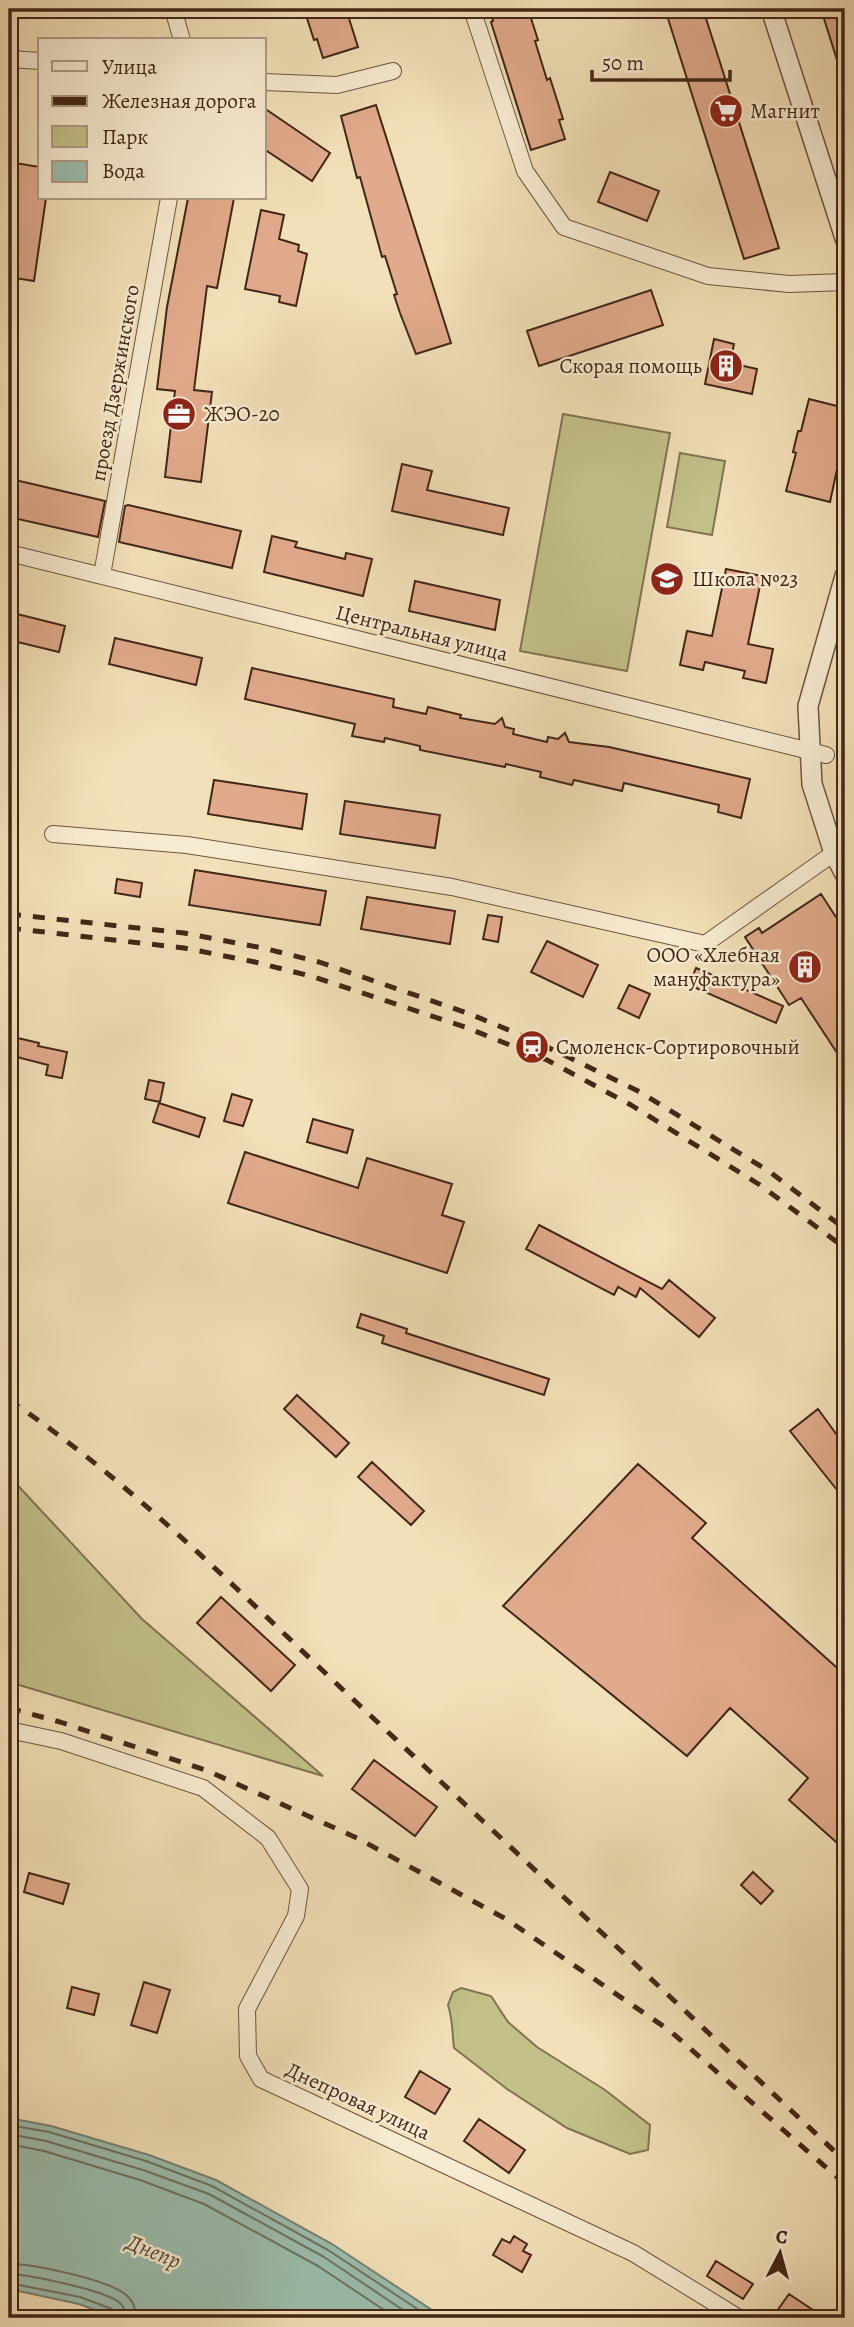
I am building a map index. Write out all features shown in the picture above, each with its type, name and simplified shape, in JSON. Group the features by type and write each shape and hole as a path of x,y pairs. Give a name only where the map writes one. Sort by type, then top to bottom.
{"street":[{"path":"173,9 181,38"},
{"path":"472,9 525,170 564,227 708,276 789,284 845,282"},
{"path":"771,9 845,238"},
{"path":"9,59 38,61"},
{"path":"266,82 337,85 393,71"},
{"name":"проезд Дзержинского","path":"102,575 169,200"},
{"name":"Центральная улица","path":"9,553 818,752"},
{"path":"845,576 808,706 818,752 812,784 834,853 845,874"},
{"path":"52,834 187,845 452,887 705,944 834,853"},
{"name":"Днепровая улица","path":"9,1730 61,1741 203,1788 268,1838 300,1889 296,1916 247,2009 248,2056 261,2079 633,2253 738,2318"}],"green space":[{"path":"563,414 670,433 627,671 520,651"},
{"path":"680,453 725,461 712,535 667,527"},
{"path":"9,1476 142,1619 323,1776 9,1682"},
{"path":"461,1988 491,1996 508,2022 537,2047 605,2090 650,2125 648,2150 630,2154 567,2128 507,2089 454,2048 448,2005 453,1992"}],"water":[{"name":"Днепр","path":"9,2118 51,2126 149,2155 216,2180 332,2244 444,2318 117,2318 79,2304 9,2289"}],"building":[{"path":"304,9 346,9 358,47 323,58"},
{"path":"489,9 528,9 547,80 550,78 563,119 559,120 565,139 531,150"},
{"path":"665,9 703,9 779,248 744,259"},
{"path":"821,9 845,9 845,76 842,76"},
{"path":"376,105 451,343 416,354 394,295 397,294 385,256 382,257 360,177 357,178 341,116"},
{"path":"266,109 330,153 312,181 266,150"},
{"path":"9,162 38,167 38,200 46,200 34,281 9,277"},
{"path":"610,172 659,191 647,221 598,202"},
{"path":"188,200 234,200 217,288 207,286 194,390 212,392 201,482 165,477 175,391 157,389 167,307"},
{"path":"261,210 284,215 279,239 299,245 298,251 307,254 296,306 279,302 280,296 245,289"},
{"path":"651,290 663,325 539,366 527,331"},
{"name":"Скорая помощь","path":"714,339 734,344 730,363 757,369 752,394 705,384"},
{"path":"809,399 845,408 845,460 839,460 830,502 786,491 796,453 793,452 798,431 801,431"},
{"path":"402,464 432,471 427,490 509,508 503,535 392,511"},
{"path":"11,479 105,501 98,537 9,517"},
{"path":"125,506 241,531 232,568 119,542"},
{"path":"272,536 297,542 295,547 345,559 346,553 372,559 363,596 264,572"},
{"path":"726,569 762,576 748,644 773,649 766,683 743,678 745,671 705,662 703,670 680,665 687,631 712,636"},
{"path":"415,581 500,600 495,630 409,611"},
{"path":"9,612 65,626 59,652 9,640"},
{"path":"115,638 202,658 196,685 109,664"},
{"path":"252,668 394,699 393,707 426,714 428,707 461,715 460,718 495,724 502,718 505,727 514,729 513,734 547,742 548,737 558,739 565,733 569,742 609,747 750,779 741,818 718,812 719,805 624,783 622,791 574,780 572,785 540,777 541,772 506,764 505,767 420,750 420,746 385,738 384,742 352,736 355,724 245,699"},
{"path":"214,780 307,794 302,829 208,814"},
{"path":"345,801 440,815 435,848 340,834"},
{"path":"195,870 326,891 320,925 189,905"},
{"path":"117,879 142,883 140,897 115,893"},
{"name":"ООО «Хлебная мануфактура»","path":"821,894 845,931 845,1065 801,998 789,1005 745,937 759,928 762,933"},
{"path":"367,897 455,911 450,944 361,929"},
{"path":"488,915 502,917 498,942 483,939"},
{"path":"547,941 598,965 583,997 531,972"},
{"path":"696,968 783,1006 776,1023 689,985"},
{"path":"629,985 650,994 639,1018 618,1008"},
{"path":"9,1036 67,1052 62,1078 46,1075 48,1065 9,1055"},
{"path":"149,1080 164,1083 160,1102 145,1099"},
{"path":"232,1094 252,1100 243,1126 224,1121"},
{"path":"159,1103 205,1118 199,1137 153,1122"},
{"path":"313,1119 353,1130 347,1153 307,1142"},
{"path":"245,1152 358,1188 367,1158 452,1184 442,1215 464,1222 447,1273 228,1203"},
{"path":"539,1225 662,1289 669,1280 715,1318 699,1337 640,1288 636,1297 618,1287 614,1295 526,1249"},
{"path":"361,1314 407,1329 406,1333 549,1379 544,1395 382,1343 384,1336 357,1327"},
{"path":"297,1395 349,1443 336,1457 284,1409"},
{"path":"818,1409 845,1446 845,1500 790,1431"},
{"path":"372,1462 424,1511 411,1525 358,1477"},
{"path":"638,1464 706,1523 692,1538 845,1675 845,1850 789,1800 808,1778 730,1708 687,1756 503,1606"},
{"path":"221,1597 295,1665 271,1691 197,1623"},
{"path":"374,1760 437,1807 415,1836 352,1789"},
{"path":"753,1872 773,1891 761,1904 741,1885"},
{"path":"29,1873 69,1884 63,1904 24,1892"},
{"path":"144,1982 170,1990 157,2033 131,2025"},
{"path":"72,1987 99,1994 94,2015 67,2008"},
{"path":"420,2071 450,2089 435,2114 405,2097"},
{"path":"479,2119 525,2150 509,2173 464,2141"},
{"path":"514,2236 527,2244 523,2251 531,2255 522,2272 493,2255 502,2239 510,2243"},
{"path":"716,2261 753,2284 743,2299 707,2276"},
{"path":"789,2294 825,2318 772,2318"}],"railway":[{"path":"9,914 184,933 263,948 319,962 470,1014 535,1041 640,1092 770,1172 845,1229"},
{"path":"9,928 184,948 255,962 314,977 465,1027 547,1060 631,1105 760,1185 845,1248"},
{"path":"9,1400 101,1468 188,1544 845,2161"},
{"path":"9,1708 208,1771 357,1838 506,1919 669,2030 845,2184"}],"place":[{"name":"Магнит","path":"726,111"},
{"name":"Скорая помощь","path":"726,366"},
{"name":"ЖЭО-20","path":"179,414"},
{"name":"Школа №23","path":"667,579"},
{"name":"ООО «Хлебная мануфактура»","path":"805,967"},
{"name":"Смоленск-Сортировочный","path":"532,1047"}]}
